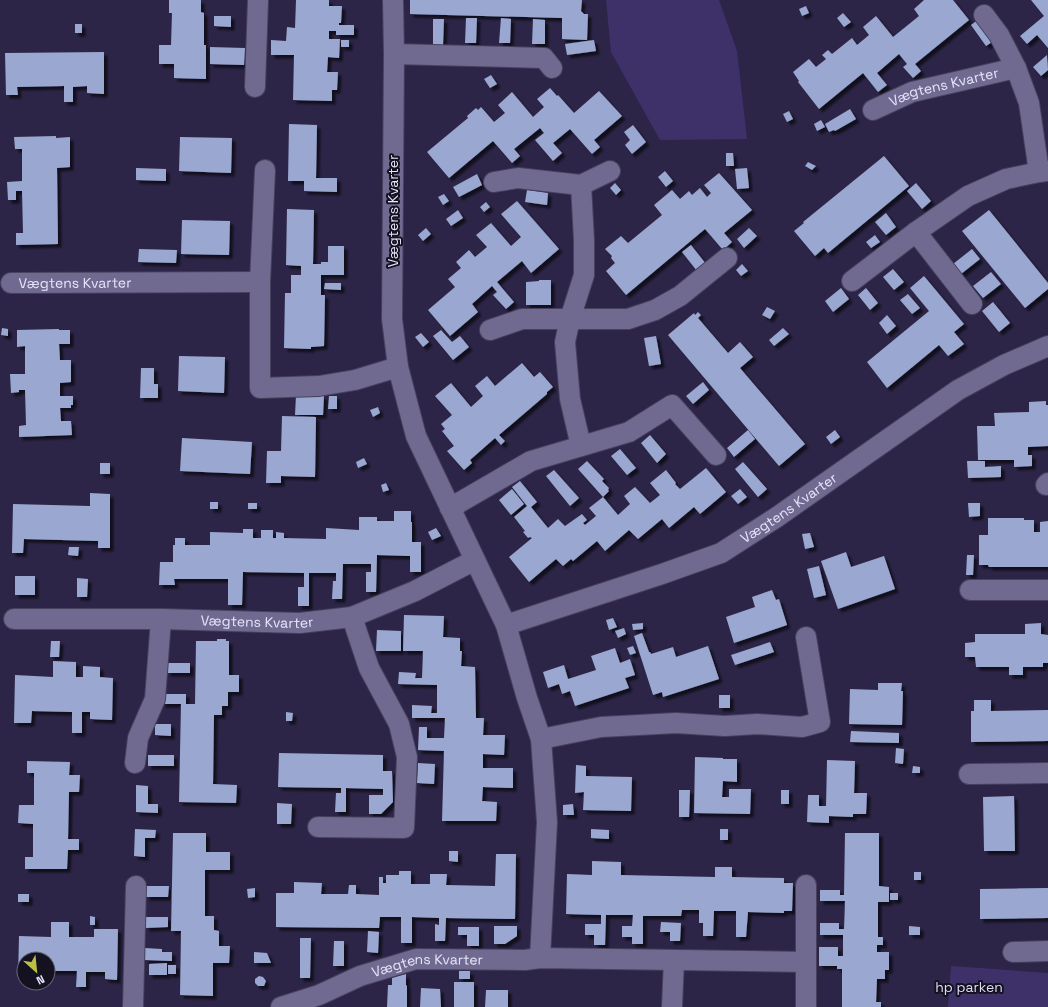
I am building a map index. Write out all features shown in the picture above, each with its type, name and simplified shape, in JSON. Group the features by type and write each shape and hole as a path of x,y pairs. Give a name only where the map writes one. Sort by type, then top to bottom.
{"street":[{"path":"255,87 258,0"},
{"name":"Vægtens Kvarter","path":"393,0 392,320 398,367 416,436 506,625 527,698 541,738 547,822 540,958"},
{"name":"Vægtens Kvarter","path":"852,281 916,232 968,196 1006,179 1044,172 1029,103 1016,68 999,35 984,15"},
{"path":"394,54 544,58 552,68"},
{"name":"Vægtens Kvarter","path":"873,110 912,92 1016,68"},
{"path":"265,170 260,282 260,388 319,386 356,380 398,367"},
{"path":"494,182 518,178 580,185 610,171"},
{"path":"580,185 584,240 584,275 570,319 565,342 570,399 581,446"},
{"path":"916,232 972,304"},
{"path":"490,330 522,319 628,319 655,310 680,296 727,258"},
{"name":"Vægtens Kvarter","path":"11,283 260,282"},
{"name":"Vægtens Kvarter","path":"506,625 721,553 777,517 958,390 1004,365 1048,346"},
{"path":"450,508 531,461 629,432 672,405 716,455"},
{"name":"Vægtens Kvarter","path":"14,619 300,623 352,617 415,592 475,560"},
{"path":"970,590 1048,590"},
{"path":"318,827 404,828 406,757 399,724 369,668 352,617"},
{"path":"135,763 138,738 155,699 161,620"},
{"path":"541,738 601,727 676,723 725,726 757,724 802,727 820,722 806,637"},
{"path":"968,774 1048,773"},
{"path":"806,885 806,1007"},
{"path":"132,1007 136,886"},
{"path":"1013,952 1048,951"},
{"name":"Vægtens Kvarter","path":"281,1007 322,1001 360,976 416,959 525,960 540,958 806,962"},
{"path":"672,1007 674,960"}],"green space":[{"path":"606,0 719,0 737,51 747,139 660,140 611,52"},
{"name":"hp parken","path":"951,966 1048,973 1048,1007 948,1007"}],"building":[{"path":"169,0 201,0 201,12 204,13 206,79 174,78 174,64 159,64 159,45 171,45 172,13 169,13"},
{"path":"296,0 329,0 329,6 342,6 341,23 339,23 339,25 354,25 354,35 336,35 336,31 329,31 329,39 340,39 339,58 328,57 327,72 338,72 337,90 332,90 332,101 293,100 294,55 271,55 271,40 286,41 287,27 295,28"},
{"path":"410,0 582,0 581,11 584,14 588,14 587,40 562,39 562,18 410,14"},
{"path":"924,0 953,0 969,20 915,64 921,71 913,78 903,67 907,64 899,54 877,73 887,85 878,92 863,73 819,109 798,82 799,81 793,72 809,59 816,67 826,59 822,55 828,50 832,54 852,38 857,45 869,35 863,27 876,16 893,37 919,16 914,9"},
{"path":"1031,0 1048,0 1048,48 1037,35 1027,44 1020,36 1044,16"},
{"path":"806,6 809,13 802,16 799,9"},
{"path":"843,13 851,22 844,27 837,18"},
{"path":"214,16 231,16 231,27 214,26"},
{"path":"466,18 477,18 476,43 465,43"},
{"path":"501,18 511,19 510,43 499,43"},
{"path":"433,19 444,19 443,45 433,45"},
{"path":"533,19 545,20 545,44 532,44"},
{"path":"979,19 995,40 986,46 971,25"},
{"path":"75,24 82,24 82,33 75,33"},
{"path":"341,40 349,40 349,47 341,47"},
{"path":"594,40 596,51 567,55 565,44"},
{"path":"210,47 245,48 244,65 210,64"},
{"path":"104,52 104,94 87,93 87,86 73,87 73,102 64,102 64,86 17,87 18,95 6,95 5,53"},
{"path":"1047,55 1048,70 1041,76 1033,67"},
{"path":"491,75 497,84 490,88 484,79"},
{"path":"550,88 574,113 599,91 622,116 594,140 600,147 592,154 570,129 553,143 562,153 553,161 535,140 544,133 540,128 514,149 520,156 512,163 493,141 449,178 427,152 468,118 467,116 476,108 478,110 481,107 494,122 505,113 498,105 512,92 533,117 544,107 537,99"},
{"path":"850,109 856,119 835,131 829,132 825,124"},
{"path":"789,111 793,119 787,122 783,114"},
{"path":"821,120 825,127 817,131 814,124"},
{"path":"289,124 317,125 316,178 337,178 337,192 304,191 304,181 288,181"},
{"path":"633,125 646,142 632,154 625,145 630,140 624,132"},
{"path":"56,136 56,138 70,137 70,167 57,168 58,244 16,245 16,233 23,233 22,191 16,191 16,200 8,200 7,182 22,181 22,149 15,149 14,137"},
{"path":"180,137 232,138 231,173 179,171"},
{"path":"726,153 733,153 734,166 726,166"},
{"path":"884,156 909,186 828,253 824,248 815,256 794,231"},
{"path":"808,162 816,166 812,170 805,166"},
{"path":"136,168 166,169 166,181 136,180"},
{"path":"747,168 749,188 737,189 735,169"},
{"path":"665,171 673,181 666,187 658,177"},
{"path":"719,173 752,210 724,233 732,242 723,250 705,229 626,295 606,271 615,263 611,258 612,256 605,249 621,236 628,243 662,215 654,205 672,190 680,199 689,191 692,195 700,188 707,197 711,193 704,185"},
{"path":"477,174 482,185 459,197 453,187"},
{"path":"615,183 621,190 616,195 610,188"},
{"path":"916,183 931,201 922,209 907,191"},
{"path":"527,190 548,193 547,205 525,202"},
{"path":"444,194 449,201 443,205 438,197"},
{"path":"517,201 559,249 531,273 522,261 497,282 514,302 506,309 493,295 497,292 492,286 472,304 478,312 450,336 428,310 455,287 448,279 461,268 456,262 469,250 475,257 487,247 476,235 491,223 511,246 521,237 501,214"},
{"path":"486,202 490,207 484,212 480,207"},
{"path":"287,209 314,210 313,264 328,262 328,246 344,246 344,275 321,275 321,295 325,295 324,346 311,347 311,349 284,348 285,293 291,293 291,275 301,275 301,266 286,265"},
{"path":"458,210 463,218 451,226 446,219"},
{"path":"989,210 1048,283 1048,289 1025,308 962,231"},
{"path":"886,213 896,227 886,235 875,222"},
{"path":"182,220 230,221 229,255 181,254"},
{"path":"426,228 431,234 423,241 418,235"},
{"path":"749,228 757,236 744,248 737,239"},
{"path":"875,235 880,242 871,248 866,242"},
{"path":"691,245 706,264 697,271 682,252"},
{"path":"139,249 177,250 176,263 138,262"},
{"path":"972,249 980,259 961,274 953,264"},
{"path":"742,264 748,271 741,276 736,270"},
{"path":"893,269 904,282 894,290 883,277"},
{"path":"991,272 1001,284 983,298 973,286"},
{"path":"924,276 964,324 954,332 964,344 948,356 939,345 887,388 867,362 929,311 910,288"},
{"path":"551,280 551,305 526,305 526,282"},
{"path":"325,283 341,283 341,290 324,289"},
{"path":"841,288 849,299 833,312 825,301"},
{"path":"866,288 878,303 870,310 858,295"},
{"path":"908,294 920,308 912,314 900,300"},
{"path":"993,302 1010,323 999,332 982,311"},
{"path":"767,307 775,311 770,319 762,315"},
{"path":"698,312 701,315 698,318 728,353 740,342 753,357 740,368 805,444 779,466 668,335 694,313 695,315"},
{"path":"887,315 896,326 887,334 879,323"},
{"path":"2,328 8,329 8,336 1,335"},
{"path":"783,328 789,334 774,346 769,340"},
{"path":"17,330 70,330 70,344 59,344 60,360 71,360 71,382 60,383 60,396 73,396 73,405 71,405 71,408 60,408 61,421 71,421 72,435 19,437 19,426 26,425 25,390 19,390 19,392 11,393 10,374 25,374 25,346 17,347"},
{"path":"441,330 452,342 460,336 469,347 453,360 433,336"},
{"path":"421,333 429,342 423,347 415,337"},
{"path":"656,336 661,364 649,366 644,338"},
{"path":"179,356 225,357 224,393 178,391"},
{"path":"522,363 534,377 540,372 553,387 547,392 547,394 499,435 505,441 501,445 495,438 470,460 472,463 464,470 447,451 454,446 442,431 445,429 441,424 452,415 435,396 451,383 471,407 483,396 475,386 487,376 495,386"},
{"path":"141,368 154,368 154,384 158,384 158,398 140,398"},
{"path":"703,382 709,390 693,404 686,396"},
{"path":"296,395 324,396 323,415 295,415"},
{"path":"329,396 337,396 337,409 328,409"},
{"path":"1046,401 1046,405 1048,405 1048,446 1028,447 1028,455 1032,455 1032,466 1014,467 1014,460 978,460 977,426 995,426 994,413 1029,412 1029,402"},
{"path":"378,407 380,413 373,417 370,410"},
{"path":"282,416 316,417 315,477 281,476 281,483 266,483 267,451 281,451"},
{"path":"748,430 755,439 734,457 727,448"},
{"path":"835,430 840,437 831,444 826,437"},
{"path":"650,435 666,454 657,463 641,443"},
{"path":"182,438 252,442 250,474 180,471"},
{"path":"620,449 636,468 627,475 611,456"},
{"path":"364,458 367,464 358,468 356,462"},
{"path":"587,461 604,479 602,481 609,488 609,491 603,497 578,469"},
{"path":"967,461 985,461 985,467 1001,466 1001,477 968,478"},
{"path":"743,462 767,489 758,497 735,469"},
{"path":"100,463 110,463 110,474 100,474"},
{"path":"706,468 726,492 700,514 694,507 669,528 662,519 638,539 629,530 605,551 597,541 573,561 571,559 563,566 556,559 529,582 509,557 532,538 528,538 523,532 525,531 514,517 527,506 512,487 520,481 537,502 531,507 548,528 558,519 565,526 582,514 587,520 583,523 585,525 596,516 589,508 603,497 618,515 630,504 624,496 635,487 650,503 660,495 650,483 666,470 680,489"},
{"path":"554,470 579,498 570,506 546,476"},
{"path":"386,483 389,490 383,492 381,485"},
{"path":"512,489 524,504 511,515 499,500"},
{"path":"740,489 747,497 738,504 731,496"},
{"path":"90,493 110,494 110,548 98,548 98,541 24,539 23,553 12,553 13,504 90,506"},
{"path":"210,502 218,502 218,509 210,509"},
{"path":"248,503 257,503 257,509 248,509"},
{"path":"968,503 980,503 980,516 969,517"},
{"path":"394,511 411,511 412,542 421,542 421,572 410,572 410,556 377,555 376,592 366,592 366,572 371,572 371,564 343,564 342,599 332,599 333,581 336,581 336,573 309,573 309,606 298,606 298,587 304,587 304,573 243,572 242,605 228,605 228,579 174,579 175,585 159,585 160,562 173,562 173,545 175,545 175,538 185,538 185,545 210,545 210,532 243,533 243,529 253,529 253,538 261,538 261,530 273,530 273,538 276,538 276,532 284,533 284,538 326,539 326,528 359,530 359,517 377,517 377,521 394,521"},
{"path":"988,518 1024,518 1024,520 1034,520 1034,532 1040,532 1040,522 1048,521 1048,567 989,567 988,565 979,565 979,535 988,535"},
{"path":"436,528 441,536 432,540 428,532"},
{"path":"810,533 814,547 805,549 802,534"},
{"path":"69,547 79,547 78,556 68,555"},
{"path":"846,552 851,567 884,556 895,589 838,609 821,561"},
{"path":"967,555 974,555 973,575 966,575"},
{"path":"819,566 826,595 814,598 807,569"},
{"path":"15,576 35,576 35,595 15,595"},
{"path":"77,578 88,579 87,597 77,597"},
{"path":"772,590 776,600 779,599 787,625 734,643 726,617 755,607 752,597"},
{"path":"404,615 444,616 443,637 460,638 460,651 462,651 461,666 475,667 476,718 484,718 483,735 505,735 504,755 483,754 483,768 513,768 513,788 483,787 482,801 497,802 496,821 442,821 444,751 418,750 419,727 427,727 427,738 444,738 445,718 412,718 412,705 432,706 431,713 437,713 437,685 398,684 399,672 416,673 415,678 422,678 423,651 403,651"},
{"path":"613,618 617,627 609,630 606,620"},
{"path":"643,623 643,629 633,630 632,624"},
{"path":"1041,623 1041,634 1048,635 1048,663 1043,663 1043,667 1023,667 1023,675 1009,675 1009,667 976,667 975,657 965,657 965,643 975,642 975,634 1025,634 1025,624"},
{"path":"624,628 626,634 618,638 615,631"},
{"path":"377,630 401,631 401,651 376,651"},
{"path":"642,633 651,654 673,647 676,657 708,646 719,679 663,697 662,692 653,695 634,636"},
{"path":"217,639 226,639 226,641 229,641 229,675 239,675 239,692 228,692 228,706 222,706 222,715 214,715 213,784 237,785 236,803 179,802 181,704 162,704 162,694 186,694 186,704 195,704 196,641 217,641"},
{"path":"51,641 60,641 59,657 50,657"},
{"path":"770,642 774,652 735,665 731,655"},
{"path":"633,646 636,653 630,655 627,648"},
{"path":"615,648 620,663 630,659 635,675 625,678 629,688 575,706 570,691 562,694 559,684 548,688 543,672 564,665 568,679 596,670 591,656"},
{"path":"53,661 76,662 76,677 83,677 83,666 100,667 100,677 113,678 112,720 90,719 90,712 82,712 82,733 72,733 72,712 32,711 31,723 14,723 15,675 53,677"},
{"path":"167,663 190,663 190,673 167,673"},
{"path":"878,683 902,683 902,725 849,724 850,689 878,690"},
{"path":"719,695 730,695 730,708 719,708"},
{"path":"974,700 991,700 991,711 1048,710 1048,741 971,742 971,711 974,711"},
{"path":"286,712 293,713 292,721 286,721"},
{"path":"155,724 171,724 171,736 155,735"},
{"path":"851,731 899,733 899,743 850,742"},
{"path":"896,748 904,749 903,764 895,763"},
{"path":"279,753 383,755 383,771 392,771 393,802 381,814 369,814 369,795 383,795 383,789 346,788 346,812 335,812 336,793 341,793 341,788 278,787"},
{"path":"148,755 174,755 174,766 148,766"},
{"path":"695,757 737,759 737,782 723,781 722,797 729,797 729,789 751,789 750,814 694,813"},
{"path":"827,760 855,761 854,793 867,793 866,814 853,814 853,817 829,816 829,823 807,822 808,795 819,795 819,806 826,806"},
{"path":"27,761 70,762 69,775 80,775 79,792 69,792 68,839 79,839 79,850 68,850 67,869 25,869 25,857 33,857 33,824 18,823 19,805 34,805 34,773 27,773"},
{"path":"418,763 435,764 434,784 417,783"},
{"path":"576,765 586,766 586,776 632,777 631,811 583,810 584,792 575,793"},
{"path":"913,766 920,767 920,773 912,773"},
{"path":"136,785 148,786 148,804 158,804 158,813 136,812"},
{"path":"679,790 690,790 689,817 679,817"},
{"path":"781,790 789,790 789,804 781,804"},
{"path":"1014,796 1015,851 984,851 983,797"},
{"path":"277,803 292,804 291,824 277,824"},
{"path":"573,804 574,815 563,815 563,805"},
{"path":"135,829 156,830 155,838 145,838 145,857 134,856"},
{"path":"591,829 609,830 609,839 591,838"},
{"path":"720,829 728,829 728,840 720,840"},
{"path":"173,833 206,833 206,852 230,852 230,870 205,870 205,916 214,916 214,930 219,931 219,946 230,946 229,963 213,963 213,996 180,995 181,931 171,931"},
{"path":"845,833 879,833 879,886 889,887 889,902 878,902 878,937 883,937 883,945 877,945 877,952 889,952 889,970 885,970 885,979 877,979 876,1002 881,1002 881,1007 842,1007 842,969 837,969 837,966 819,966 819,947 838,947 838,956 843,956 843,935 820,935 820,923 839,923 839,929 844,929 845,901 820,901 820,890 840,890 840,895 844,895"},
{"path":"449,851 458,851 458,862 449,861"},
{"path":"496,854 516,854 515,919 446,918 445,941 435,941 435,924 439,925 439,918 412,917 412,943 401,943 401,917 380,917 379,928 276,927 276,893 294,893 294,882 322,883 321,894 348,894 349,885 356,885 356,894 379,895 379,877 383,877 383,883 386,883 386,875 399,875 399,871 411,871 411,884 430,884 430,874 447,874 446,885 495,886"},
{"path":"592,861 621,862 621,875 715,877 715,867 732,867 732,877 784,878 784,883 793,883 792,911 784,911 784,913 748,912 746,937 736,937 736,911 714,911 713,936 703,936 703,923 699,923 699,910 682,910 681,916 643,916 643,944 632,944 632,937 622,937 622,926 632,926 633,915 606,915 605,945 594,945 594,935 585,935 585,924 601,924 601,915 566,914 567,874 592,875"},
{"path":"914,872 921,872 921,880 914,880"},
{"path":"146,886 169,886 168,897 146,897"},
{"path":"255,888 255,897 248,898 247,889"},
{"path":"1048,888 1048,918 980,919 980,889"},
{"path":"890,893 898,893 898,900 890,900"},
{"path":"18,894 29,894 29,902 18,902"},
{"path":"90,916 95,917 95,925 90,925"},
{"path":"146,917 168,917 168,927 146,928"},
{"path":"51,922 69,922 69,937 94,937 94,929 118,929 117,980 105,979 105,972 86,972 86,987 76,987 77,971 56,971 56,951 19,951 19,936 51,937"},
{"path":"661,922 681,923 680,941 670,941 670,932 660,932"},
{"path":"494,926 517,926 517,936 505,944 494,944"},
{"path":"909,926 920,927 920,935 909,935"},
{"path":"458,927 479,927 479,946 467,946 467,935 458,935"},
{"path":"368,931 379,932 378,953 367,952"},
{"path":"300,938 311,938 310,978 300,978"},
{"path":"334,941 344,941 344,966 333,966"},
{"path":"145,948 162,949 162,952 172,952 172,961 145,960"},
{"path":"254,952 267,953 271,963 254,963"},
{"path":"167,963 167,975 149,975 149,964"},
{"path":"168,965 176,965 176,974 168,974"},
{"path":"459,971 470,971 470,979 459,979"},
{"path":"406,974 407,1007 387,1007 388,985 392,985 392,978"},
{"path":"259,976 263,977 266,981 264,986 258,986 255,983 255,979"},
{"path":"454,982 474,982 474,1007 454,1007"},
{"path":"421,988 440,989 441,1007 420,1007"},
{"path":"486,990 508,990 508,1007 485,1007"}]}
